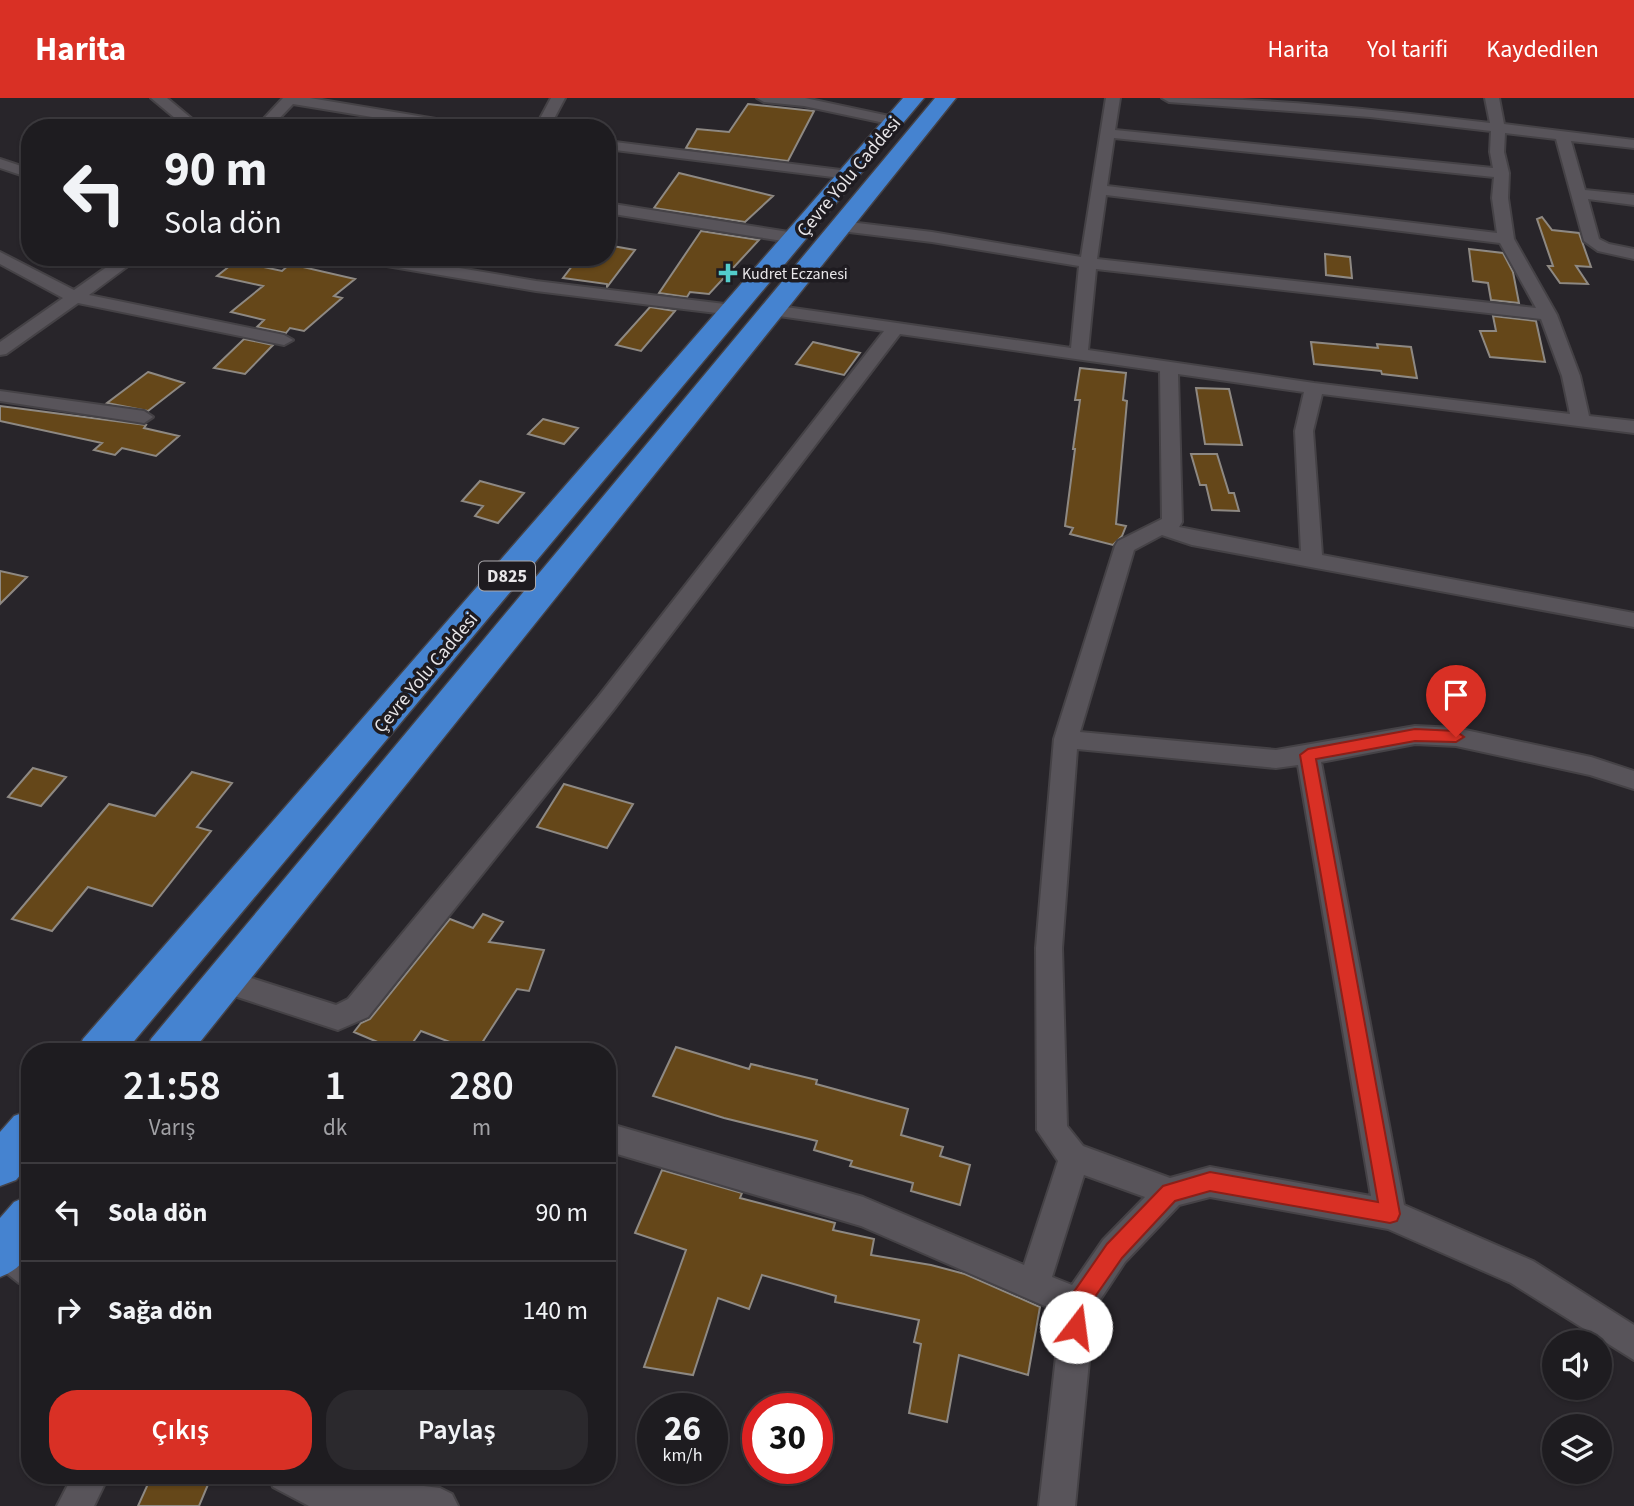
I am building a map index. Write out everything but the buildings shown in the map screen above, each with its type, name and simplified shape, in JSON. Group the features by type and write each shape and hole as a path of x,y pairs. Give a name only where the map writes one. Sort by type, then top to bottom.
{"highway":[{"name":"Çevre Yolu Caddesi","path":"173,1043 946,98"},
{"name":"Çevre Yolu Caddesi","path":"107,1043 904,110"},
{"path":"0,1165 21,1141"}],"street":[{"path":"158,98 185,119"},
{"path":"271,119 291,98 414,119"},
{"path":"547,119 558,98"},
{"path":"764,98 904,110"},
{"path":"1079,354 1088,263 1113,98"},
{"path":"1169,98 1370,113 1634,144"},
{"path":"1492,98 1498,130 1497,152 1502,173 1500,198 1506,239 1548,315 1571,376 1581,420"},
{"path":"1107,133 1502,173"},
{"path":"1563,137 1592,241 1604,248 1634,254"},
{"path":"616,146 849,175"},
{"path":"0,163 21,171"},
{"path":"1099,190 1506,239"},
{"path":"1580,194 1634,200"},
{"path":"616,209 795,238"},
{"path":"841,226 932,237 1088,263 1170,270 1548,315"},
{"path":"0,257 75,297 284,341"},
{"path":"0,350 119,266"},
{"path":"449,266 536,286 733,310"},
{"path":"772,310 1314,388 1634,427"},
{"path":"223,981 338,1018 358,1009 606,703 895,328"},
{"path":"1169,367 1172,522 1125,545 1066,739 1049,948 1052,1129 1074,1158 1098,1164 1170,1193"},
{"path":"1312,559 1304,431 1314,388"},
{"path":"0,396 144,417"},
{"path":"1161,528 1192,538 1634,620"},
{"path":"1066,739 1276,759 1415,735 1456,737 1591,766 1634,780"},
{"path":"1308,755 1390,1214"},
{"path":"616,1140 863,1212 1078,1304"},
{"path":"1033,1285 1074,1158"},
{"path":"1065,1505 1078,1304 1115,1251 1170,1193 1210,1182 1390,1214 1522,1272 1634,1344"},
{"path":"75,1506 87,1484"},
{"path":"302,1484 313,1490 440,1506"}],"place":[{"name":"Kudret Eczanesi","path":"728,273"}],"route":[{"path":"1076,1327 1078,1304 1115,1251 1170,1193 1210,1182 1390,1214 1308,755 1415,735 1456,737"}]}
